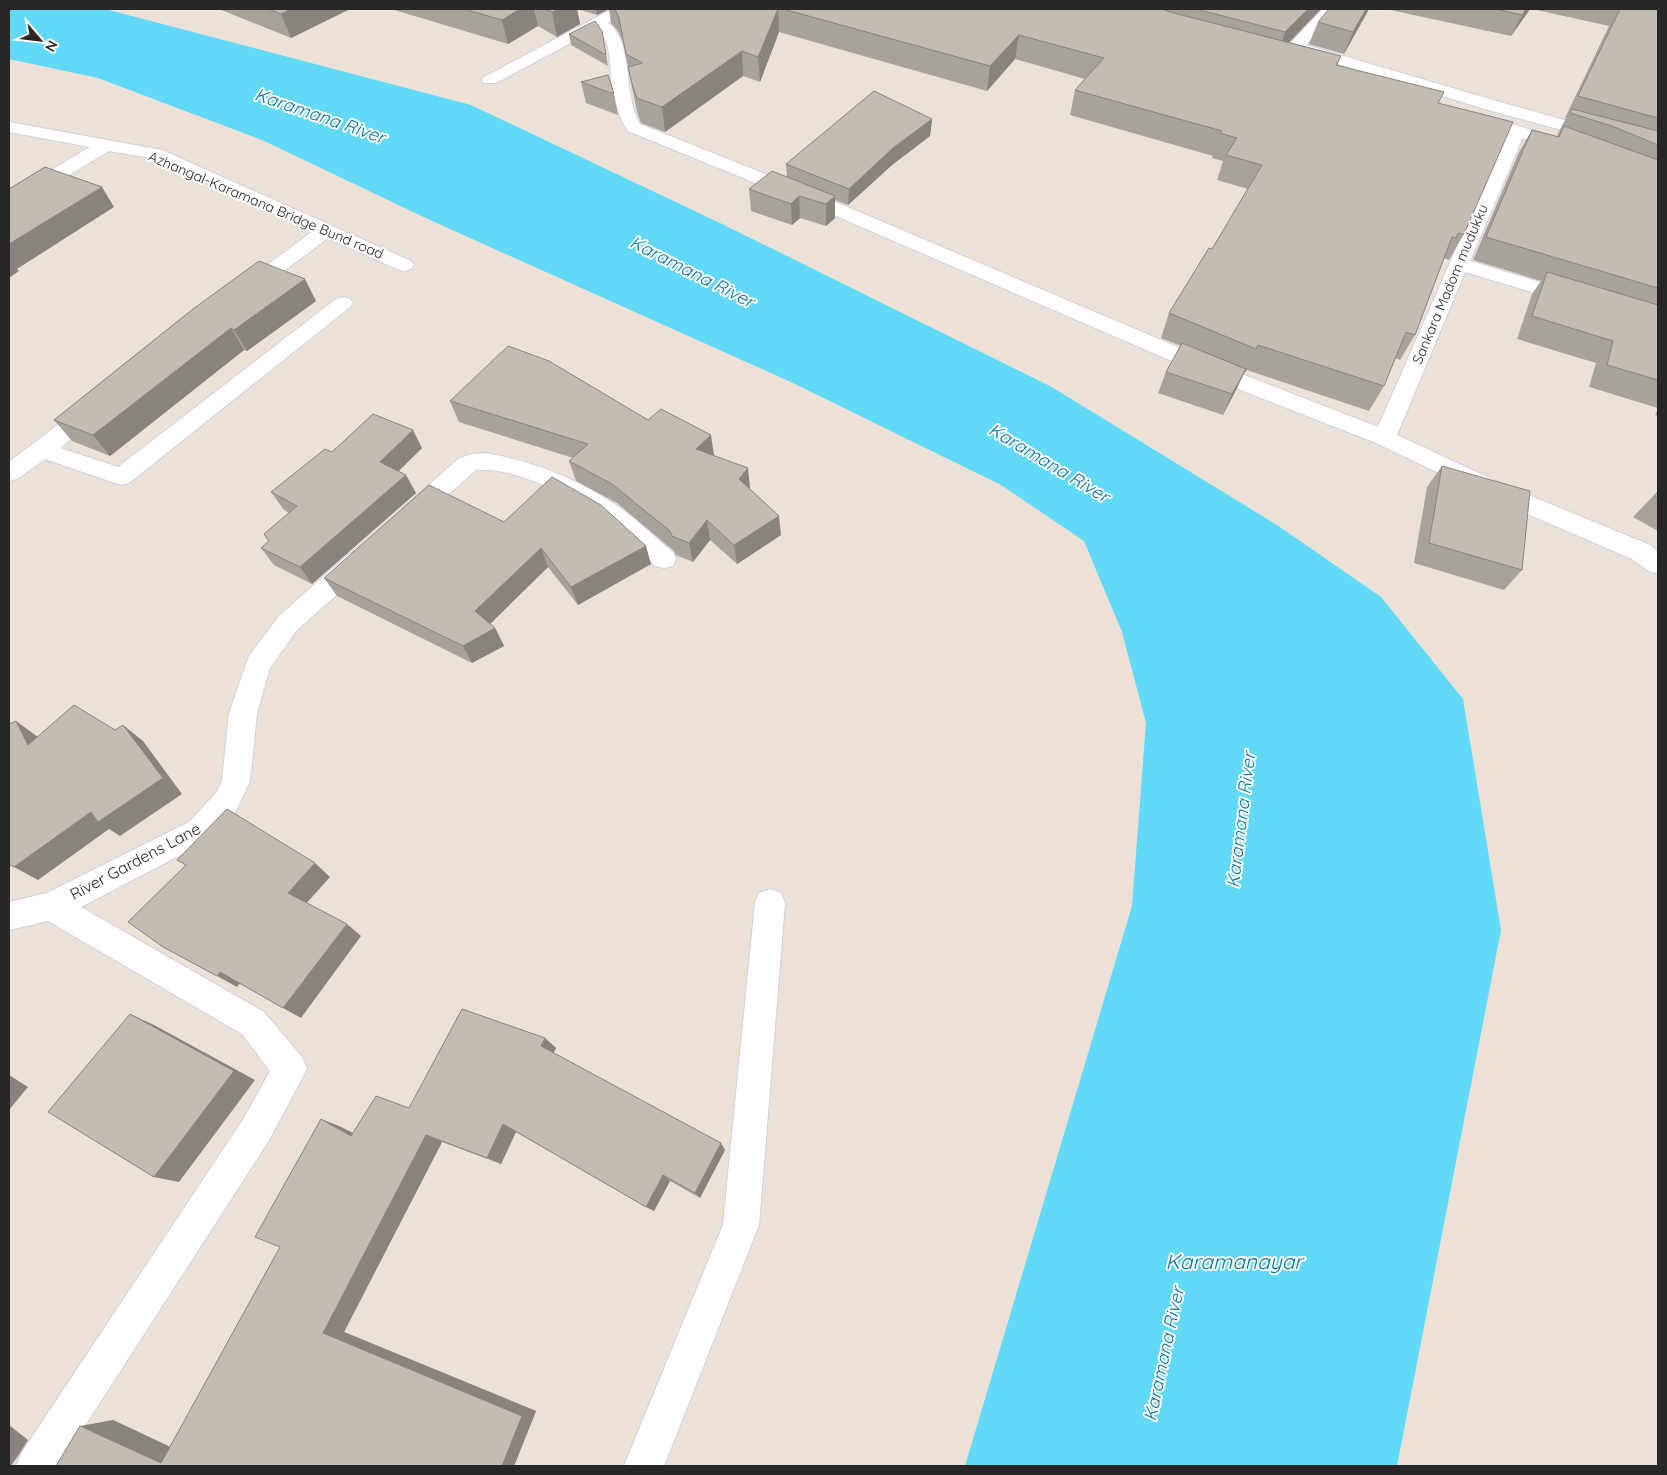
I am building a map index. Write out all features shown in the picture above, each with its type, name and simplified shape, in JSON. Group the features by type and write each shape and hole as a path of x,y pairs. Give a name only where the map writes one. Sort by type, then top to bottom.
{"street":[{"path":"490,80 590,20 623,9"},
{"path":"1299,67 1275,60 1296,47 1331,9"},
{"path":"590,20 608,30 615,44 620,86 629,119 634,128 843,212 1226,376 1384,438 1501,493 1641,552 1658,564"},
{"path":"1296,47 1494,106 1658,151"},
{"path":"1371,86 1417,97 1512,130 1582,151"},
{"name":"Azhangal-Karamana Bridge Bund road","path":"9,127 156,154 404,265"},
{"name":"Sankara Madom mudukku","path":"1384,438 1514,137 1512,130"},
{"path":"9,203 106,145"},
{"path":"230,302 326,230"},
{"path":"1459,264 1587,302"},
{"path":"42,450 121,477 343,303"},
{"path":"9,473 42,450 109,396"},
{"name":"River Gardens Lane","path":"9,916 51,906 199,831 226,802 236,781 243,713 258,664 288,623 469,462 484,460 510,465 564,486 609,512 664,559"},
{"path":"644,1466 741,1225 770,903"},
{"path":"36,1466 256,1130 290,1069 253,1023 51,906"}],"water":[{"name":"Karamanayar","path":"9,9 105,9 471,105 722,224 1050,386 1277,525 1381,597 1463,699 1501,930 1397,1466 965,1466 1132,906 1146,723 1122,632 1084,541 1001,485 793,383 430,220 262,140 98,78 9,59"}],"building":[{"path":"268,9 291,9 281,14"},
{"path":"464,9 520,9 502,20"},
{"path":"545,9 559,9 552,12"},
{"path":"615,9 778,9 758,57 742,51 662,107 637,98 628,67 643,63 626,54 619,18"},
{"path":"783,9 1162,9 1341,56 1336,65 1444,92 1438,103 1513,122 1464,234 1458,233 1456,238 1452,237 1415,335 1406,332 1384,386 1258,345 1256,349 1169,313 1209,248 1212,249 1262,165 1226,155 1237,138 1220,133 1222,131 1075,90 1104,58 1019,35 990,66"},
{"path":"1196,9 1308,9 1285,32"},
{"path":"1329,9 1366,9 1353,32 1318,22"},
{"path":"1495,9 1526,9 1522,15"},
{"path":"1620,9 1658,9 1658,118 1578,96"},
{"path":"595,21 602,31 606,55 569,34"},
{"path":"608,75 614,94 581,82"},
{"path":"874,91 932,119 893,148 849,189 786,164"},
{"path":"1572,109 1658,131 1658,145 1612,126 1570,113"},
{"path":"1564,126 1658,160 1658,288 1486,237 1532,130 1559,137"},
{"path":"45,167 102,187 9,244 9,189"},
{"path":"772,171 835,196 826,204 799,196 791,204 749,189"},
{"path":"259,261 305,279 234,330 231,328 93,435 54,420 193,309"},
{"path":"1547,272 1658,305 1658,380 1607,365 1613,341 1532,316"},
{"path":"1182,343 1246,369 1232,394 1166,372"},
{"path":"508,346 549,361 648,420 661,409 711,435 696,449 748,468 739,479 779,516 734,545 707,520 689,543 672,536 670,531 612,484 569,461 588,444 450,401"},
{"path":"373,414 413,430 380,462 406,475 300,567 261,548 269,541 264,534 297,506 271,492 325,449 332,452"},
{"path":"1442,466 1530,491 1522,570 1429,543"},
{"path":"552,477 601,505 646,546 571,587 541,548 475,611 495,628 463,646 324,578 429,485 504,522"},
{"path":"74,705 115,730 123,725 163,778 98,822 91,812 14,867 9,864 9,724 16,721 28,745"},
{"path":"227,809 315,863 288,893 347,924 283,1008 220,972 217,976 163,947 128,922 186,865 177,860"},
{"path":"462,1009 545,1038 541,1046 721,1143 695,1193 663,1175 646,1207 503,1124 487,1158 426,1135 323,1333 522,1416 502,1466 56,1466 80,1426 161,1463 280,1247 255,1237 321,1119 351,1136 376,1096 409,1108"},
{"path":"130,1014 234,1071 154,1177 48,1112"}],"water label":[{"name":"Karamana River","path":"320,116"},
{"name":"Karamana River","path":"692,272"},
{"name":"Karamana River","path":"1049,463"},
{"name":"Karamana River","path":"1241,820"},
{"name":"Karamana River","path":"1164,1354"}]}
